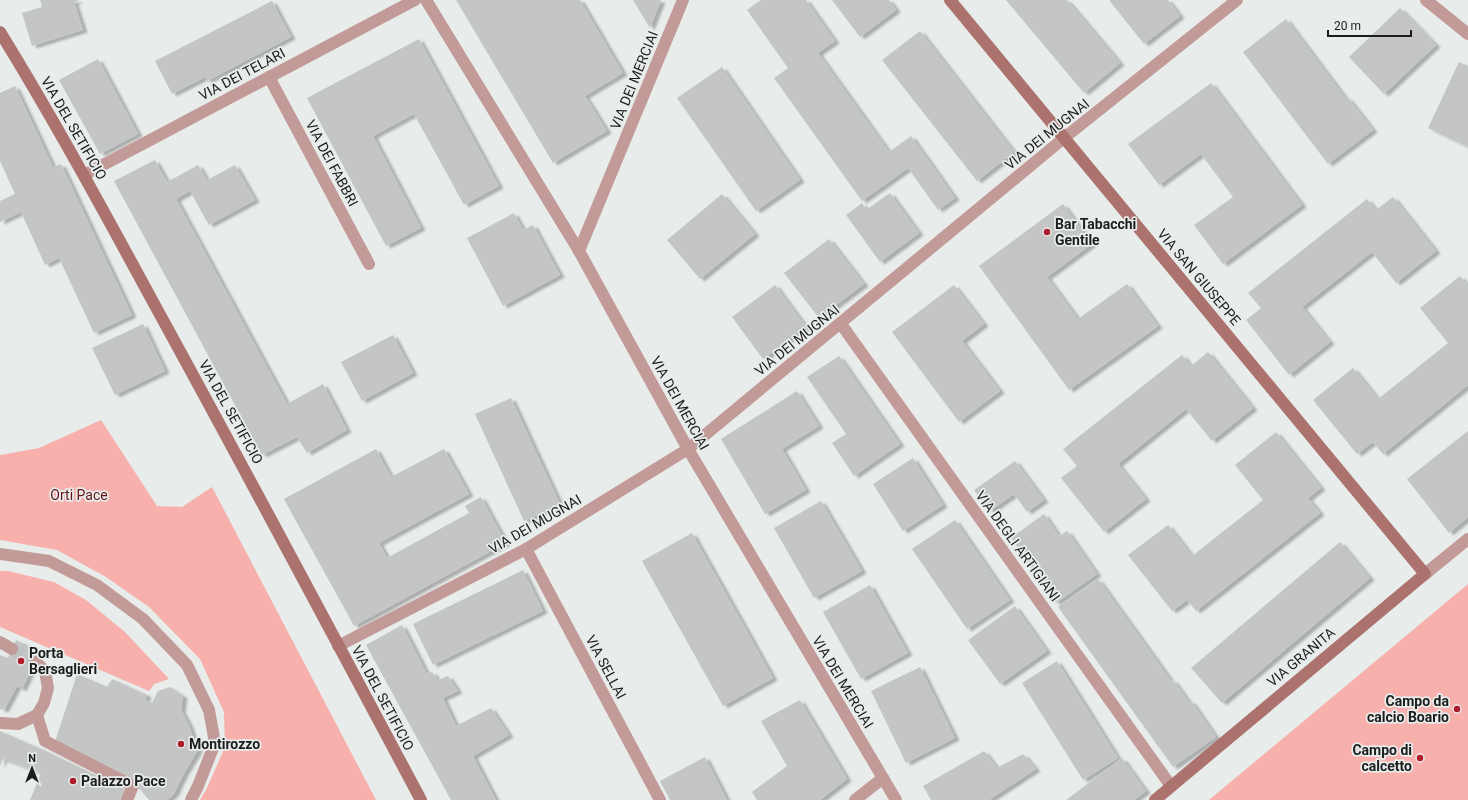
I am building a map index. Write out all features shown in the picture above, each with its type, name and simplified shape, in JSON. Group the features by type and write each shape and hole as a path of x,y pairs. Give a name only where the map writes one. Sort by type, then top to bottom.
{"main road":[{"name":"VIA SAN GIUSEPPE","path":"950,0 1425,574"},
{"name":"VIA DEL SETIFICIO","path":"0,32 3,40 84,175 258,493 421,800"},
{"name":"VIA GRANITA","path":"1155,800 1425,574"}],"street":[{"name":"VIA DEI TELARI","path":"84,175 415,0"},
{"path":"426,0 580,251"},
{"name":"VIA DEI MERCIAI","path":"683,0 580,251 688,449 896,800"},
{"name":"VIA DEI MUGNAI","path":"338,646 526,549 688,449 1064,138 1237,0"},
{"path":"1426,0 1468,34"},
{"name":"VIA DEI FABBRI","path":"269,77 369,264"},
{"name":"VIA DEGLI ARTIGIANI","path":"841,324 1171,786"},
{"name":"VIA GRANITA","path":"1425,574 1468,539"},
{"name":"VIA SELLAI","path":"526,549 660,800"},
{"path":"0,554 49,560 97,585 143,619 187,665 209,710 215,743 191,800"},
{"path":"0,642 12,649"},
{"path":"0,723 18,724 37,715 44,703 48,688 45,671 36,662"},
{"path":"37,715 45,741 133,786 127,800"},
{"path":"855,800 883,778"}],"green space":[{"name":"Orti Pace","path":"101,420 157,506 182,507 212,487 376,800 200,800 207,788 225,747 224,712 200,659 149,607 106,577 57,550 0,540 0,455 39,448"},
{"path":"0,571 8,571 54,582 86,600 125,632 169,679 154,684 149,691 0,627"},
{"path":"1468,584 1468,800 1209,800"}],"building":[{"path":"40,0 79,0 74,2 83,30 32,46 22,13 42,7"},
{"path":"456,0 580,0 623,73 585,96 607,131 553,163"},
{"path":"633,0 661,0 650,28"},
{"path":"761,0 806,0 835,41 818,53 889,152 911,136 955,198 938,210 908,168 862,201 774,78 788,68 747,10"},
{"path":"832,0 889,0 896,10 860,37"},
{"path":"1006,0 1067,0 1120,63 1084,93"},
{"path":"1109,0 1168,0 1180,16 1144,44"},
{"path":"272,1 291,37 207,81 205,77 172,94 155,61"},
{"path":"1400,8 1436,45 1384,94 1349,57"},
{"path":"1286,19 1346,99 1348,98 1373,130 1328,164 1243,52"},
{"path":"920,31 1014,152 977,181 882,60"},
{"path":"419,39 499,186 464,205 414,114 373,136 421,228 386,246 307,98"},
{"path":"98,59 138,134 100,154 59,80"},
{"path":"1459,62 1468,66 1468,147 1428,128"},
{"path":"722,67 800,180 756,211 677,98"},
{"path":"1211,83 1302,205 1223,264 1194,225 1233,197 1201,154 1159,185 1128,144"},
{"path":"15,86 53,167 61,164 132,315 94,333 59,258 45,265 21,212 0,222 0,201 15,194 0,161 0,93"},
{"path":"155,160 167,182 198,165 207,180 235,165 255,200 209,225 190,191 176,199 287,404 323,384 347,430 307,453 297,437 262,455 114,181"},
{"path":"890,193 919,233 880,262 846,215 862,203 866,210"},
{"path":"722,194 755,234 700,279 667,240"},
{"path":"1393,197 1436,251 1396,283 1372,252 1302,307 1330,342 1289,375 1246,320 1261,308 1248,293 1367,199 1376,210"},
{"path":"1063,204 1092,244 1047,277 1078,319 1127,284 1158,326 1069,390 979,266"},
{"path":"514,213 523,230 533,225 560,275 503,306 467,238"},
{"path":"829,239 864,284 819,318 784,273"},
{"path":"1460,276 1468,286 1468,385 1383,454 1373,442 1357,454 1313,400 1353,368 1378,399 1448,343 1420,308"},
{"path":"775,285 806,327 763,359 732,317"},
{"path":"954,285 984,324 962,341 1000,391 959,422 892,332"},
{"path":"143,324 165,371 115,395 92,348"},
{"path":"393,335 413,373 362,401 341,362"},
{"path":"1208,352 1253,408 1212,441 1186,409 1118,464 1146,499 1104,532 1061,478 1077,466 1063,449 1182,355 1191,366"},
{"path":"839,356 900,444 854,476 832,443 846,434 807,377"},
{"path":"797,391 819,426 782,449 806,490 765,514 721,439"},
{"path":"511,398 560,504 524,521 475,414"},
{"path":"1468,431 1468,517 1449,533 1407,479"},
{"path":"1276,432 1321,488 1308,498 1320,513 1196,611 1187,600 1172,611 1128,555 1168,525 1192,556 1263,500 1235,465"},
{"path":"376,449 391,477 444,449 469,494 379,543 387,558 469,513 465,506 481,497 506,543 354,626 284,499"},
{"path":"913,458 943,505 903,531 873,484"},
{"path":"1015,461 1044,500 1027,512 1014,494 990,511 974,490"},
{"path":"821,501 862,571 814,598 774,528"},
{"path":"1044,514 1059,536 1067,531 1097,574 1056,603 1011,538"},
{"path":"955,520 1010,600 967,629 912,549"},
{"path":"692,533 773,678 723,706 642,561"},
{"path":"1340,542 1370,578 1222,703 1191,668"},
{"path":"523,570 543,611 433,665 413,624"},
{"path":"1098,579 1172,682 1173,680 1189,702 1191,701 1216,737 1173,767 1058,607"},
{"path":"870,585 908,653 861,679 823,612"},
{"path":"1015,606 1047,651 1000,684 968,640"},
{"path":"402,625 427,674 432,672 438,680 448,676 458,691 443,698 456,726 491,708 509,735 473,756 496,800 451,800 366,645"},
{"path":"16,640 40,651 22,689 17,686 4,710 0,709 0,655 8,658"},
{"path":"1057,661 1118,758 1083,780 1022,683"},
{"path":"920,667 955,738 906,763 871,691"},
{"path":"77,674 107,687 112,679 147,695 145,700 152,703 158,691 170,687 183,696 181,710 188,723 198,750 174,794 167,800 149,800 138,787 55,742"},
{"path":"800,700 847,779 820,800 757,800 752,792 787,766 761,721"},
{"name":"Palazzo Pace","path":"0,731 48,752 126,790 121,800 30,800 41,773 3,759 0,766"},
{"path":"984,751 997,768 1023,754 1036,769 989,800 931,800 923,786"},
{"path":"705,757 727,800 670,800 660,781"},
{"path":"1122,758 1146,791 1134,800 1066,800"}],"tunnel":[{"path":"12,649 36,662"}],"place":[{"name":"Bar Tabacchi Gentile","path":"1047,232"},
{"name":"Porta Bersaglieri","path":"21,661"},
{"name":"Campo da calcio Boario","path":"1457,709"},
{"name":"Montirozzo","path":"181,744"},
{"name":"Campo di calcetto","path":"1420,758"},
{"name":"Palazzo Pace","path":"73,781"}]}
